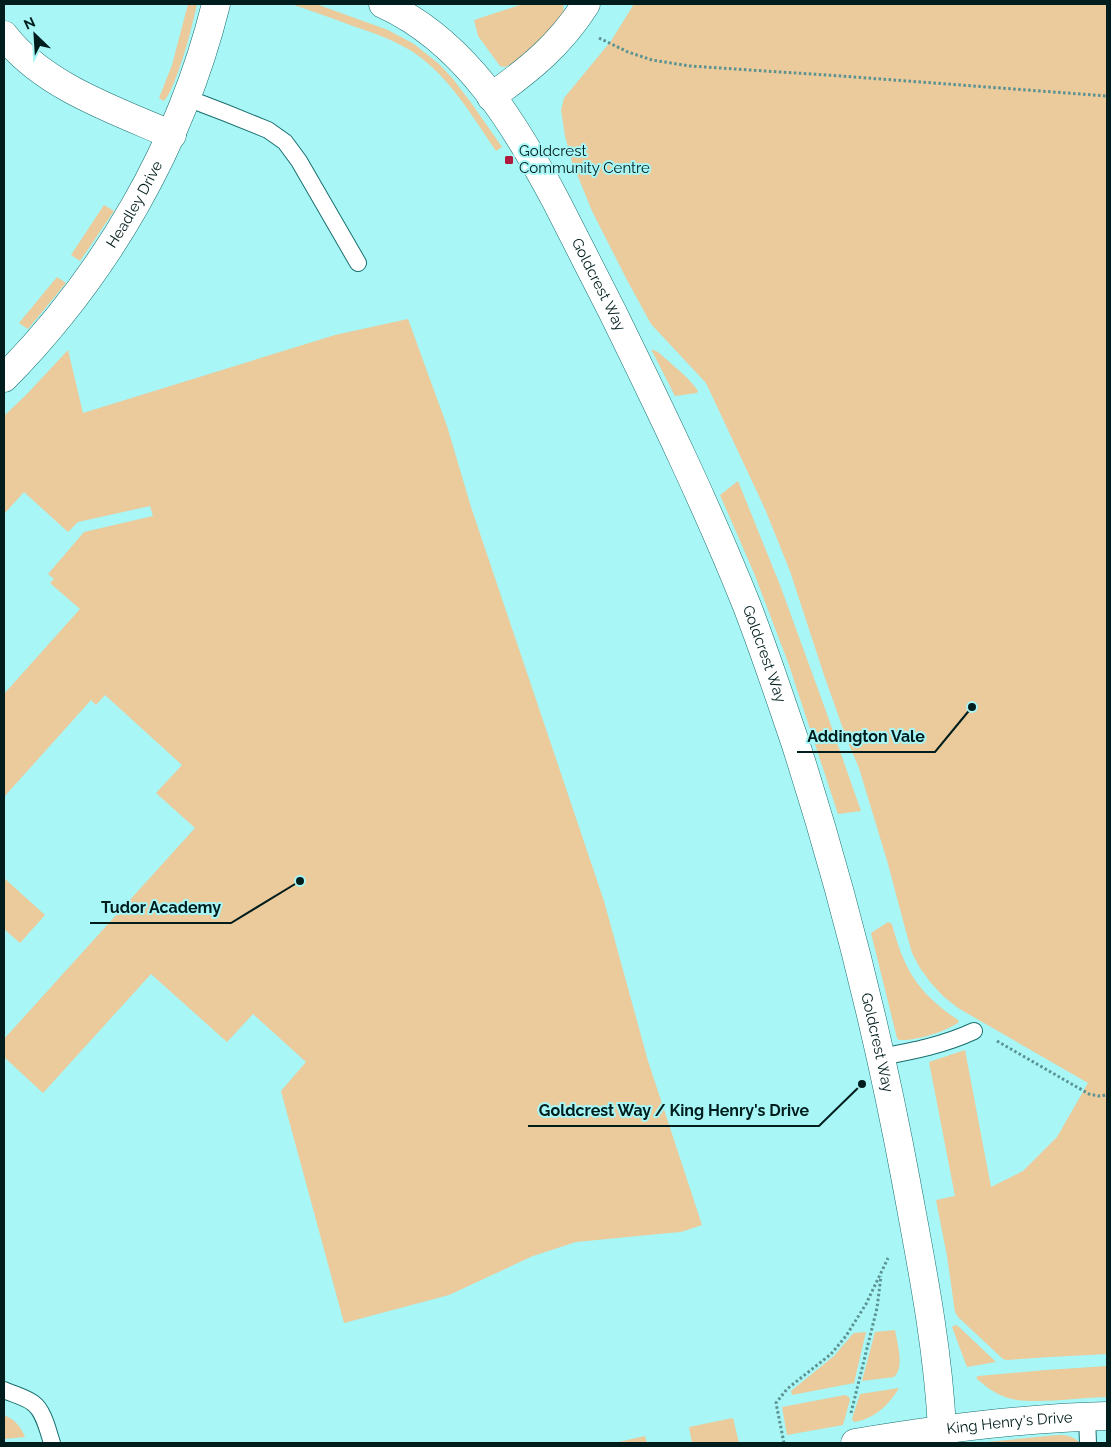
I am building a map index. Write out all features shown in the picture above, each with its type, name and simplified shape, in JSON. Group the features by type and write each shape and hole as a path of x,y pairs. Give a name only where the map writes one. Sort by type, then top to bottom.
{"street":[{"name":"Headley Drive","path":"4,378 50,328 91,276 132,211 172,135 200,62 216,4"},
{"name":"Goldcrest Way","path":"383,4 406,15 440,40 472,73 491,97 532,157 586,259 682,457 714,527 747,607 780,699 831,858 881,1057 899,1144 930,1320 936,1359 942,1430"},
{"path":"491,97 525,73 546,54 565,34 581,12"},
{"path":"4,34 19,52 49,76 101,105 172,135"},
{"name":"King Henry's Drive","path":"855,1443 1003,1423 1097,1416"}],"lane":[{"path":"187,98 268,130 285,142 300,161 358,264"},
{"path":"881,1057 938,1045 974,1031"},
{"path":"4,1390 33,1403 38,1408 52,1443"},
{"path":"1088,1443 1097,1416"}],"path":[{"path":"581,12 599,38 628,52 652,60 690,66 1107,96"},
{"path":"974,1031 989,1036 1089,1094 1107,1096"},
{"path":"784,1443 776,1403 787,1389 839,1346 853,1326 882,1273 889,1256"},
{"path":"850,1416 877,1308 882,1273"}],"shaded area":[{"path":"188,4 197,4 182,61 172,88 164,101 159,98 172,65"},
{"path":"291,4 316,4 388,30 414,44 439,64 453,79 502,147 496,151 450,86 440,74 416,54 401,45 377,35"},
{"path":"523,4 563,4 564,13 555,29 515,62 505,67 500,66 478,36 474,20"},
{"path":"634,4 1107,4 1107,1354 1003,1359 955,1312 936,1200 955,1196 929,1062 965,1050 991,1187 1023,1171 1057,1137 1088,1083 958,1008 943,996 920,968 912,953 859,768 824,675 790,571 765,509 706,383 651,324 592,211 572,162 561,110 564,98 611,41"},
{"path":"104,205 114,211 80,261 71,255"},
{"path":"57,277 66,283 28,329 19,323"},
{"path":"408,319 447,426 471,507 604,901 648,1061 702,1225 681,1232 576,1242 533,1256 449,1295 344,1323 281,1091 306,1062 253,1014 227,1042 151,974 43,1093 4,1057 4,1039 195,828 156,793 182,765 105,695 96,705 91,700 4,797 4,694 80,609 50,583 54,579 48,574 84,532 153,516 150,506 78,522 68,532 24,492 4,514 4,416 68,350 83,413 335,335"},
{"path":"651,349 658,352 684,375 698,391 697,393 675,396"},
{"path":"738,481 780,585 861,811 838,814 789,665 754,573 720,495"},
{"path":"4,878 45,915 20,943 4,929"},
{"path":"888,922 892,924 902,955 914,979 932,1000 959,1022 946,1029 922,1037 906,1040 899,1040 897,1038 871,933"},
{"path":"956,1325 996,1362 967,1367 952,1327"},
{"path":"895,1330 900,1361 897,1373 894,1377 862,1381 875,1332"},
{"path":"866,1332 854,1383 792,1395 791,1391 834,1356 854,1333"},
{"path":"1107,1366 1107,1397 1041,1401 1016,1400 997,1393 976,1378 978,1376"},
{"path":"899,1388 891,1400 880,1410 868,1418 854,1422 852,1419 860,1394"},
{"path":"845,1395 850,1400 843,1425 787,1435 782,1407"},
{"path":"4,1415 17,1423 25,1437 4,1439"},
{"path":"733,1418 739,1443 692,1443 689,1427"},
{"path":"1058,1435 1070,1436 1080,1443 976,1443"},
{"path":"645,1436 647,1443 614,1443"}],"place":[{"name":"Goldcrest Community Centre","path":"509,160"},
{"name":"Addington Vale","path":"972,707"},
{"name":"Tudor Academy","path":"300,881"},
{"name":"Goldcrest Way / King Henry's Drive","path":"862,1084"}]}
